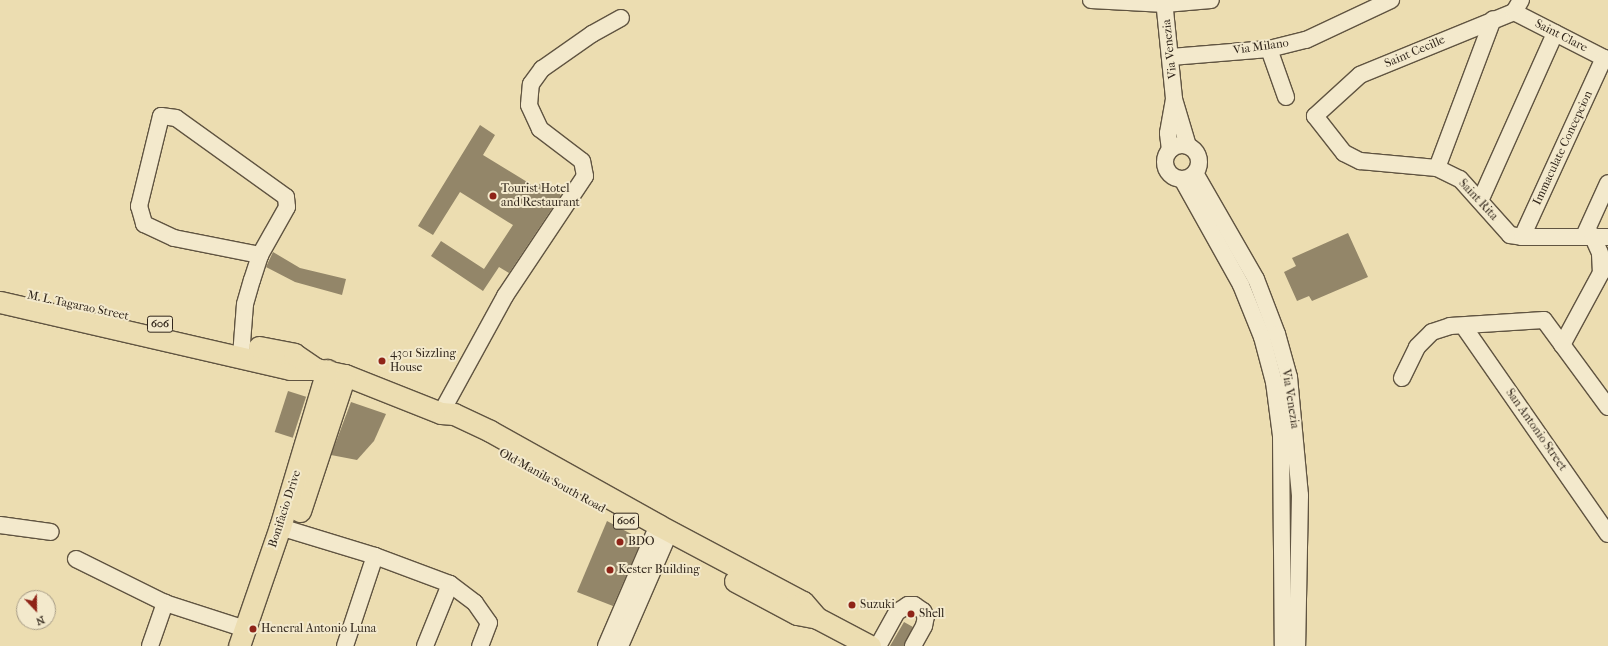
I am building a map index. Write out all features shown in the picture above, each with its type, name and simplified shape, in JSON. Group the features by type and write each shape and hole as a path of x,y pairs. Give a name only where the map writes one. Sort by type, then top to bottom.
{"main road":[{"name":"M. L. Tagarao Street","path":"0,290 241,350 290,369 329,371"},
{"name":"M. L. Tagarao Street","path":"0,302 156,330"},
{"name":"Old Manila South Road","path":"329,371 441,413 454,414 490,431 662,533 803,602 817,618 870,646"},
{"name":"Bonifacio Drive","path":"246,640 287,529 329,371"}],"street":[{"path":"1093,1 1165,2 1211,0"},
{"name":"Via Milano","path":"1171,57 1269,49 1306,40 1391,0"},
{"name":"Via Venezia","path":"1165,2 1174,98"},
{"name":"Saint Cecille","path":"1316,116 1360,75 1493,19 1517,6"},
{"name":"Saint Clare","path":"1517,6 1555,33 1606,59"},
{"path":"441,413 505,296 585,176 582,161 540,128 529,106 531,84 542,69 592,34 621,18"},
{"path":"1437,168 1493,19"},
{"path":"1480,201 1555,33"},
{"path":"1269,49 1286,97"},
{"name":"Immaculate Concepcion","path":"1522,237 1606,59"},
{"path":"1174,98 1188,146 1199,158 1188,176 1171,175 1165,165 1170,150 1168,133 1174,98"},
{"path":"241,350 245,304 260,255 287,207 286,197 176,118 161,116 139,206 144,224 174,238 260,255"},
{"name":"Saint Rita","path":"1316,116 1344,153 1360,161 1437,168 1460,179 1510,235 1522,237 1608,237"},
{"path":"1170,150 1179,145 1188,146"},
{"name":"Via Venezia","path":"1188,176 1241,285 1262,337 1274,382 1281,436 1283,646"},
{"name":"Via Venezia","path":"1188,176 1256,279 1277,334 1289,377 1300,495 1297,646"},
{"path":"1562,345 1604,269 1600,254 1588,236 1608,183"},
{"path":"1402,378 1417,347 1432,332 1450,326 1464,327 1544,320 1608,407"},
{"name":"San Antonio Street","path":"1464,327 1608,534"},
{"path":"287,529 375,556 450,584 475,603 489,623 480,646"},
{"path":"1,530 51,532"},
{"path":"606,646 662,533"},
{"path":"620,646 662,533"},
{"path":"346,646 375,556"},
{"path":"76,559 164,603 246,640"},
{"path":"425,646 450,584"},
{"path":"150,646 164,603"},
{"path":"878,646 897,612 908,605 918,608 926,616 924,626 913,646"}],"building":[{"path":"480,125 495,135 483,155 537,188 541,181 561,195 509,273 499,267 483,291 431,256 441,241 484,269 513,225 460,192 433,235 418,226"},
{"path":"1348,233 1368,277 1312,301 1309,296 1297,301 1284,272 1296,266 1292,258"},
{"path":"273,252 300,268 346,279 342,295 295,282 266,267"},
{"path":"288,391 306,397 293,438 275,432"},
{"path":"351,402 386,414 374,441 357,460 331,455"},
{"name":"Kester Building","path":"607,521 635,536 640,544 613,606 577,592"},
{"path":"904,622 913,627 904,646 890,646"}],"place":[{"name":"Tourist Hotel and Restaurant","path":"493,196"},
{"name":"4301 Sizzling House","path":"382,361"},
{"name":"BDO","path":"620,542"},
{"name":"Kester Building","path":"610,570"},
{"name":"Suzuki","path":"852,605"},
{"name":"Shell","path":"911,614"},
{"name":"Heneral Antonio Luna","path":"253,629"}]}
